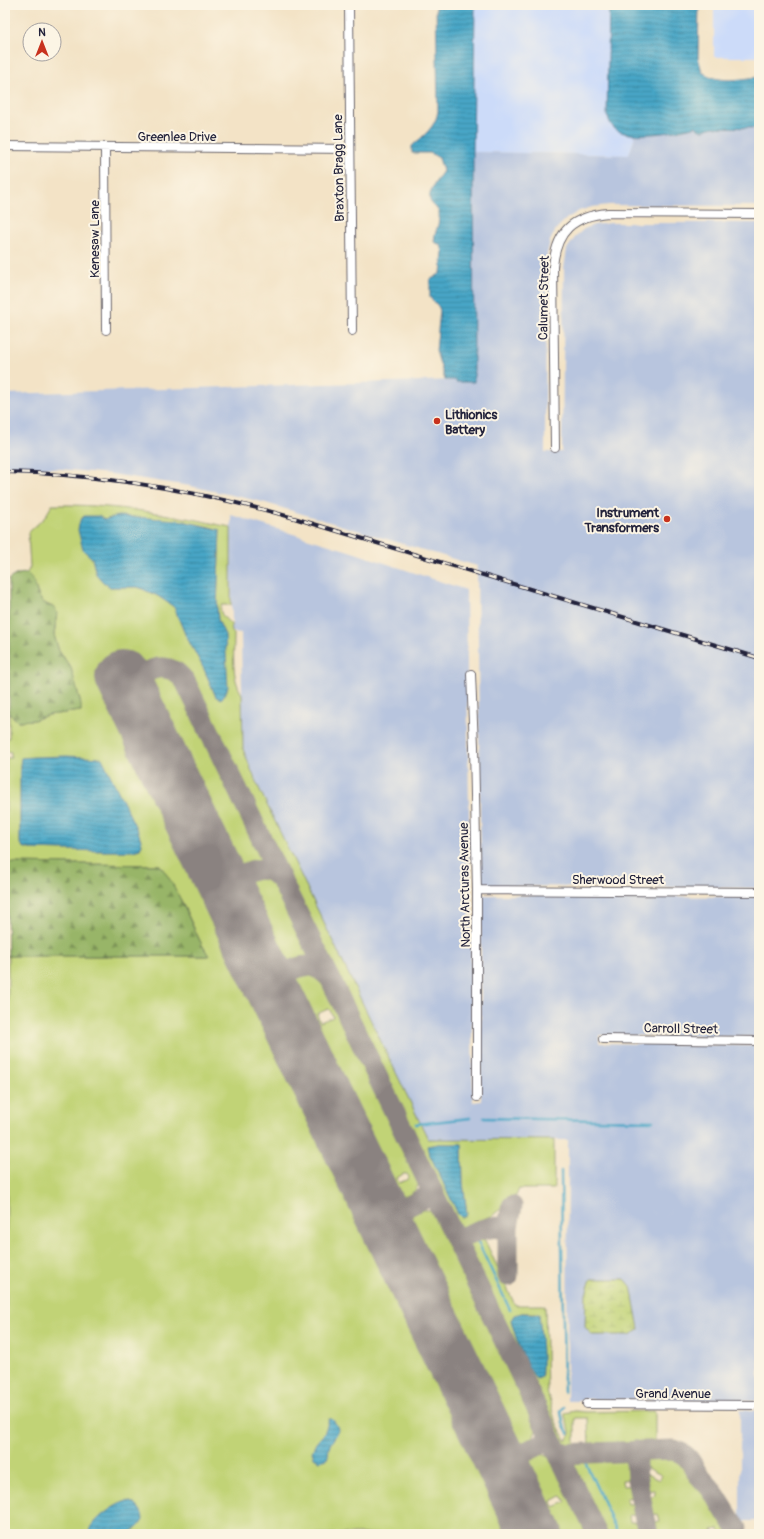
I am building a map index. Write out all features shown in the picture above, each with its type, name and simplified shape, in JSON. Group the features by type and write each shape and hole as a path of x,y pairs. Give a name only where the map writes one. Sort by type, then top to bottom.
{"street":[{"name":"Braxton Bragg Lane","path":"348,5 352,331"},
{"name":"Greenlea Drive","path":"5,146 105,148 350,148"},
{"name":"Kenesaw Lane","path":"105,148 106,330"},
{"name":"Calumet Street","path":"555,448 553,267 556,246 569,226 581,218 593,214 608,213 759,214"},
{"name":"North Arcturas Avenue","path":"471,674 477,890 477,1097"},
{"name":"Sherwood Street","path":"477,890 759,892"},
{"name":"Carroll Street","path":"603,1039 759,1042"},
{"name":"Grand Avenue","path":"587,1404 759,1405"}],"shaded area":[{"path":"475,5 609,5 607,116 623,133 636,134 629,155 473,152"},
{"path":"714,5 759,5 759,57 714,57"},
{"path":"696,126 699,130 713,127 759,128 759,206 609,205 592,207 579,211 566,219 556,229 550,241 546,269 545,452 562,452 564,268 567,249 577,235 584,229 594,225 610,223 759,223 759,888 481,886 477,566 259,501 190,486 111,474 51,468 5,466 5,394 455,380 456,382 474,382 473,152 629,155 636,134 679,131"},
{"path":"231,515 349,551 466,590 473,1102 481,1101 481,895 759,897 759,1037 599,1035 599,1043 759,1046 759,1401 583,1399 583,1401 567,1401 568,1140 428,1139 288,850 256,782 243,749 241,633 232,632"},
{"path":"740,1410 759,1410 759,1521 740,1521"}],"green space":[{"path":"52,505 86,505 153,512 231,527 231,605 222,605 221,613 231,624 232,632 234,634 236,681 242,694 243,749 256,782 428,1139 554,1140 554,1189 519,1189 516,1196 492,1216 483,1219 469,1228 463,1229 456,1226 188,675 179,666 171,662 162,661 143,665 108,682 521,1534 5,1534 8,956 209,956 202,945 181,900 160,865 6,863 6,758 11,758 11,752 6,751 6,738 9,738 9,713 18,721 34,720 48,715 81,711 71,668 59,651 54,635 57,613 55,608 40,599 33,580 27,573 30,567 28,533 45,517","holes":["162,519 192,523 220,530 217,607 218,620 225,635 216,697 204,669 185,634 174,607 158,596 138,587 110,587 96,574 92,558 104,520","20,765 139,834 142,844 140,849 132,851 104,851 29,849 23,847 20,842","439,1144 462,1144 463,1183 467,1213 458,1214 428,1151 428,1146"]},
{"path":"27,573 33,580 40,599 46,604 55,608 57,613 54,635 59,651 71,668 81,704 81,711 48,715 34,720 18,721 9,713 9,579 17,574"},
{"path":"163,672 174,677 179,682 266,861 248,863 230,870 144,690 146,678 151,674"},
{"path":"6,863 160,865 174,887 196,934 209,956 8,956"},
{"path":"264,877 277,885 314,958 298,958 278,967 242,894 245,884 251,879"},
{"path":"307,973 314,973 325,980 421,1179 415,1190 407,1196 392,1195 386,1192 292,997 295,982","holes":["328,1009 333,1017 320,1022 317,1014","403,1174 407,1174 409,1177 408,1179 399,1183 397,1178"]},
{"path":"422,1210 430,1210 437,1214 538,1423 534,1435 526,1441 516,1442 505,1438 406,1233 409,1218"},
{"path":"480,1237 484,1238 515,1305 544,1305 545,1307 547,1391 555,1420 566,1441 569,1437 570,1430 566,1421 565,1413 575,1411 655,1411 655,1441 649,1447 589,1448 588,1418 575,1418 575,1449 558,1441 468,1254 470,1242","holes":["522,1313 539,1314 542,1375 534,1375 515,1334 511,1320"]},
{"path":"591,1279 625,1279 631,1286 639,1329 630,1335 592,1335 585,1327 586,1294"},
{"path":"540,1454 549,1456 556,1461 591,1534 551,1534 530,1493 524,1476 524,1471 529,1460","holes":["561,1496 566,1502 554,1507 552,1501"]},
{"path":"662,1454 679,1457 685,1462 709,1493 727,1520 741,1534 720,1534 719,1529 713,1530 714,1534 662,1534 661,1531 650,1533 649,1523 660,1521 658,1514 647,1515 644,1498 655,1495 654,1490 643,1491 640,1471 659,1480 661,1475 640,1464 638,1457 639,1455"},
{"path":"628,1455 631,1459 633,1479 622,1480 623,1486 635,1485 637,1497 626,1498 627,1504 638,1504 639,1513 629,1515 630,1522 641,1522 642,1529 632,1531 632,1534 603,1534 575,1475 575,1464 583,1457"}],"water":[{"path":"436,5 475,5 473,152 474,382 456,382 456,380 445,380 436,351 440,310 430,298 430,280 441,273 443,252 441,245 434,242 439,221 439,214 438,210 430,201 430,192 443,171 439,158 430,153 412,153 412,146 425,135 435,122 438,111"},
{"path":"609,5 699,5 698,57 702,72 709,76 729,80 759,77 759,128 713,127 699,130 696,126 640,135 629,134 613,127 607,116"},
{"path":"84,516 100,516 104,520 118,516 179,520 220,530 217,607 218,620 225,635 228,687 225,695 221,699 216,697 204,669 185,634 174,607 158,596 138,587 110,587 96,574 92,558 83,550 78,530 80,520"},
{"path":"67,756 102,758 139,834 142,844 140,849 132,851 105,851 29,849 23,847 20,842 21,758"},
{"path":"439,1144 462,1144 463,1183 467,1214 465,1217 461,1217 458,1214 428,1151 427,1146"},
{"path":"522,1313 539,1314 542,1367 540,1378 536,1379 521,1351 511,1320 514,1315"},
{"path":"329,1419 332,1419 336,1423 338,1430 330,1445 327,1459 320,1461 314,1457 312,1452 316,1443 324,1434"},
{"path":"127,1501 136,1505 142,1513 143,1520 139,1526 127,1533 112,1535 89,1534 90,1529 98,1519 110,1509"}],"waterway":[{"path":"416,1124 470,1118"},
{"path":"484,1118 653,1121"},
{"path":"561,1171 564,1392"},
{"path":"478,1242 510,1310"},
{"path":"564,1407 561,1411 563,1423 568,1433"},
{"path":"586,1464 618,1534"}],"taxiway":[{"path":"135,704 136,687 140,679 148,671 159,668 171,669 185,681 282,881"},
{"path":"231,903 235,884 238,879 246,873 257,870 268,871 274,874 282,882 330,978 597,1534"},
{"path":"280,1004 280,991 283,978 294,969 303,966 318,968 330,978"},
{"path":"383,1219 434,1193"},
{"path":"508,1227 512,1206"},
{"path":"456,1240 487,1228 508,1227 508,1276"},
{"path":"502,1464 551,1439"},
{"path":"559,1454 674,1450 679,1452 686,1456 691,1462 697,1473 711,1489 737,1528"},
{"path":"635,1451 637,1479 648,1534"}],"runway":[{"path":"122,677 536,1534"}],"railway":[{"path":"5,472 42,473 115,480 187,492 258,508 759,658"}],"place":[{"name":"Lithionics Battery","path":"437,421"},
{"name":"Instrument Transformers","path":"667,519"}]}
